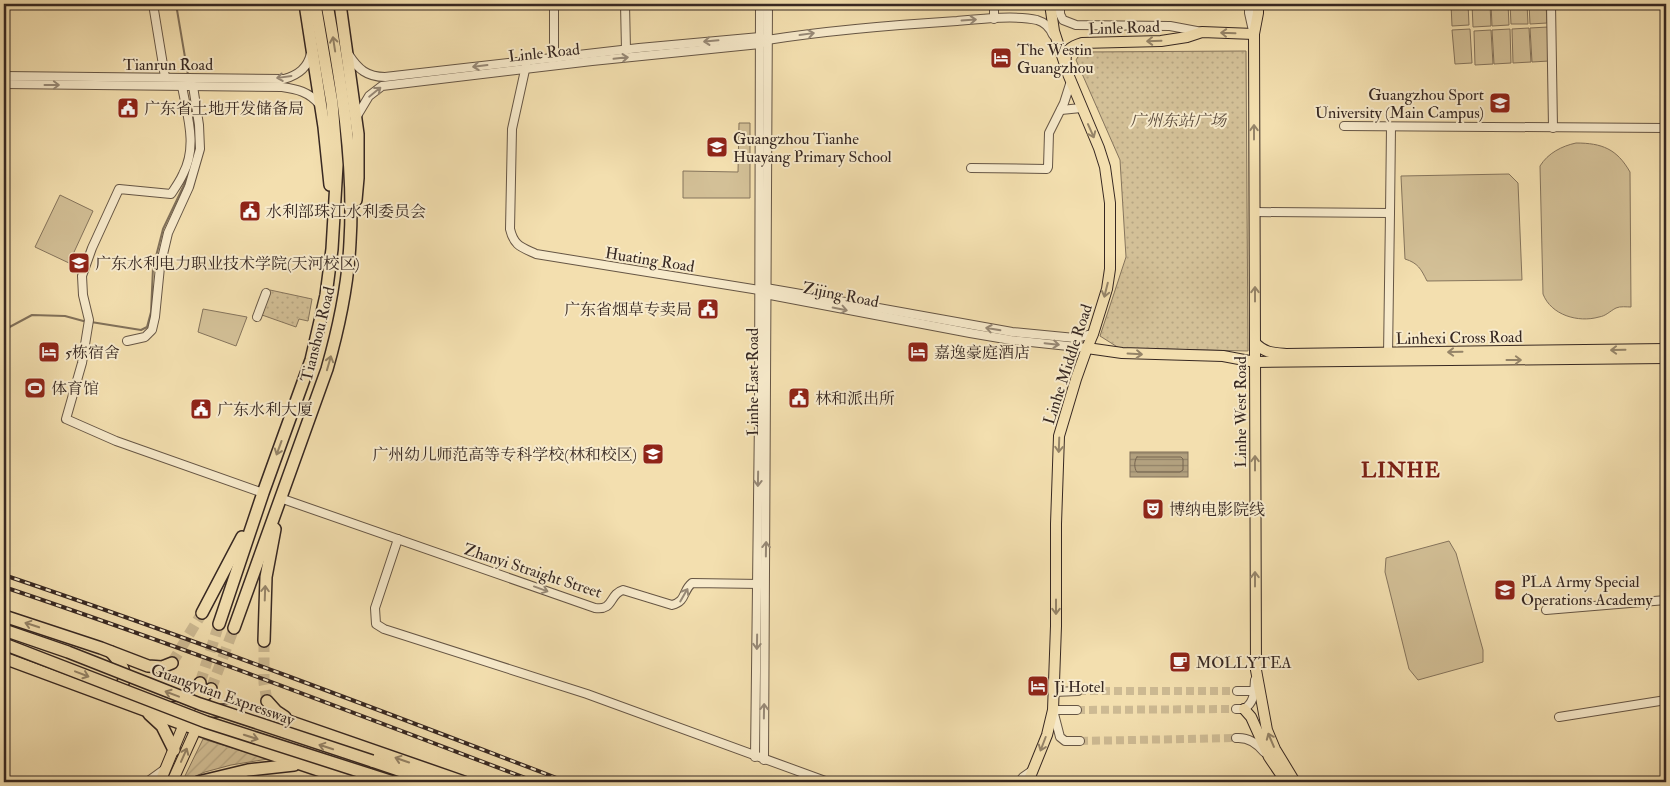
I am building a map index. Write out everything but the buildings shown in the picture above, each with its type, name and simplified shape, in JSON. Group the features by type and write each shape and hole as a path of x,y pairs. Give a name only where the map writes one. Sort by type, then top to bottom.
{"highway":[{"path":"305,4 321,105 333,221"},
{"name":"Tianshou Road","path":"220,624 263,492 311,360 322,315 332,249 336,165 334,128 315,4"},
{"name":"Tianshou Road","path":"234,628 327,369 338,327 346,283 351,226 347,127 327,4"},
{"path":"340,4 358,134 358,185 351,226"},
{"path":"296,403 312,409"},
{"path":"202,613 234,553 263,492"},
{"path":"264,641 266,577 280,498"},
{"path":"4,616 148,666 162,667 172,663"},
{"name":"Guangyuan Expressway","path":"4,630 68,652 200,704 434,782"},
{"path":"45,673 60,671 69,661 68,646 60,635"},
{"name":"Guangyuan Expressway","path":"4,644 206,722 393,782"},
{"path":"96,691 107,692 114,690 124,682 124,670 111,652"},
{"path":"4,658 196,729 354,782"},
{"path":"200,683 196,703 213,727 229,740"},
{"path":"184,724 196,703 211,689 196,729"},
{"path":"267,701 276,711 292,722"},
{"path":"137,706 164,708 196,703"},
{"path":"137,706 160,724 174,750"},
{"path":"184,724 203,712 239,710 277,717 464,782"},
{"path":"277,756 271,741 274,732 279,727 292,722"},
{"path":"198,782 248,770 273,766 302,765"}],"main road":[{"name":"Linhe West Road","path":"1258,4 1254,34 1256,670 1262,712 1267,730 1275,749 1295,782"},
{"name":"Linhe Middle Road","path":"1028,782 1047,734 1053,710 1059,436 1107,289 1110,269 1110,203 1105,167 1099,148 1081,108 1054,31 1056,5"},
{"name":"Linle Road","path":"1067,69 1066,53 1077,45 1160,41 1187,37 1202,32 1254,34"},
{"name":"Linhexi Cross Road","path":"1255,343 1262,350 1275,353 1388,357 1666,358"},
{"name":"Zijing Road","path":"1087,348 1122,353 1223,356 1255,362"},
{"name":"Linhexi Cross Road","path":"1255,362 1666,349"},
{"path":"1240,709 1251,718 1269,757 1286,782"},
{"path":"160,782 184,724"},
{"path":"172,782 196,729"}],"street":[{"path":"153,4 165,77"},
{"path":"554,4 554,58"},
{"path":"624,4 626,50"},
{"name":"Linhe East Road","path":"760,4 762,40 763,291 761,584 764,760"},
{"name":"Linhe East Road","path":"762,40 768,4"},
{"path":"994,4 994,19"},
{"name":"Linhe West Road","path":"1249,4 1254,34"},
{"path":"1551,4 1553,128"},
{"name":"Linle Road","path":"1056,5 1064,20 1076,25 1170,26 1202,32"},
{"name":"Linle Road","path":"346,51 359,69 368,75 378,77 526,65 848,29 994,19 1030,19 1039,20 1052,32 1067,69"},
{"name":"Linle Road","path":"358,134 357,116 369,96 382,86 526,65 554,58 626,50 762,40"},
{"name":"Tianrun Road","path":"4,84 271,79 292,76 300,72 311,56 312,44"},
{"name":"Huating Road","path":"526,65 512,129 510,229 512,239 518,246 536,254 763,291"},
{"name":"Tianrun Road","path":"4,76 165,77 188,82 297,89 311,96 321,105"},
{"path":"971,168 1047,169 1049,133 1061,110 1071,80"},
{"path":"127,341 146,337 152,330 160,267 168,233 190,187 200,149 199,124 188,82"},
{"path":"188,82 191,147 184,173 170,194 119,189 92,248 82,276 83,294 89,320 82,363 66,419 116,441 263,492"},
{"path":"1061,110 1081,108"},
{"path":"1344,126 1666,128"},
{"path":"1388,357 1391,126"},
{"path":"1254,212 1390,213"},
{"name":"Zijing Road","path":"763,291 1012,332 1075,338 1093,334"},
{"name":"Zijing Road","path":"763,291 1010,340 1087,348"},
{"path":"257,317 266,293"},
{"name":"Zhanyi Straight Street","path":"280,498 584,605 602,609 608,606 618,592 623,590 672,605 684,598 689,584 692,583 761,584"},
{"path":"398,539 375,608 376,624 384,629 587,694 755,757 828,782"},
{"name":"Linhe East Road","path":"755,757 761,584"},
{"path":"1546,610 1666,600"},
{"path":"1240,709 1251,702 1256,670"},
{"path":"1054,692 1078,691"},
{"path":"1237,691 1254,691"},
{"path":"1559,717 1666,700"},
{"path":"1077,710 1053,710 1060,737 1064,741 1080,741"},
{"path":"1262,712 1257,732 1254,736 1240,738 1259,746 1269,757"},
{"path":"147,782 166,768"},
{"path":"1019,782 1022,777 1033,770"}],"green space":[{"path":"1451,4 1468,4 1469,25 1452,26"},
{"path":"1472,4 1490,4 1491,26 1473,27"},
{"path":"1491,4 1508,4 1509,25 1492,26"},
{"path":"1510,4 1527,4 1528,24 1511,24"},
{"path":"1529,4 1546,4 1547,23 1530,24"},
{"path":"1548,27 1549,61 1532,62 1530,28"},
{"path":"1529,28 1531,62 1513,63 1512,29"},
{"path":"1470,29 1472,63 1455,64 1452,30"},
{"path":"1510,29 1511,63 1494,64 1492,30"},
{"path":"1491,30 1493,64 1475,65 1474,31"},
{"name":"广州东站广场","path":"1246,51 1248,351 1119,348 1100,336 1126,257 1120,160 1076,60 1081,52"},
{"path":"739,123 750,123 750,198 683,198 683,171 738,172"},
{"path":"1576,143 1594,144 1608,149 1620,158 1630,172 1631,307 1618,307 1604,316 1591,319 1566,316 1552,307 1543,294 1540,166 1547,157 1556,151"},
{"path":"1509,174 1518,183 1522,280 1427,281 1419,267 1405,259 1401,176"},
{"path":"60,195 93,211 69,263 35,247"},
{"path":"270,290 312,299 308,321 299,319 296,327 262,315"},
{"path":"203,309 247,317 236,346 198,332"},
{"path":"1449,541 1456,553 1483,650 1483,662 1418,680 1409,669 1385,572 1386,558"},
{"path":"203,739 268,759 231,765 205,772 182,782"}],"water":[{"path":"1130,452 1188,452 1188,477 1130,477"}],"waterway":[{"path":"176,4 188,75"},
{"path":"192,159 196,148 194,119"},
{"path":"91,322 141,330 147,327 151,312 153,268 163,229 184,185 188,171"},
{"path":"4,330 32,315 65,316 87,322"}],"tunnel":[{"path":"172,663 202,613"},
{"path":"200,683 219,624"},
{"path":"211,689 234,628"},
{"path":"264,641 264,683 267,701"},
{"path":"1078,691 1237,691"},
{"path":"1077,710 1236,709"},
{"path":"1080,741 1236,738"}],"railway":[{"path":"4,575 145,624 567,782"},
{"path":"4,587 204,657 536,782"}],"place":[{"name":"The Westin Guangzhou","path":"1001,58"},
{"name":"Guangzhou Sport University (Main Campus)","path":"1500,103"},
{"name":"广东省土地开发储备局","path":"128,108"},
{"name":"Guangzhou Tianhe Huayang Primary School","path":"717,147"},
{"name":"水利部珠江水利委员会","path":"250,211"},
{"name":"广东水利电力职业技术学院(天河校区)","path":"79,263"},
{"name":"广东省烟草专卖局","path":"708,309"},
{"name":"5栋宿舍","path":"49,352"},
{"name":"嘉逸豪庭酒店","path":"918,352"},
{"name":"体育馆","path":"35,388"},
{"name":"林和派出所","path":"799,398"},
{"name":"广东水利大厦","path":"201,409"},
{"name":"广州幼儿师范高等专科学校(林和校区)","path":"653,454"},
{"name":"博纳电影院线","path":"1153,509"},
{"name":"PLA Army Special Operations Academy","path":"1505,590"},
{"name":"MOLLYTEA","path":"1180,662"},
{"name":"Ji Hotel","path":"1038,686"}],"district":[{"name":"LINHE","path":"1401,470"}]}
